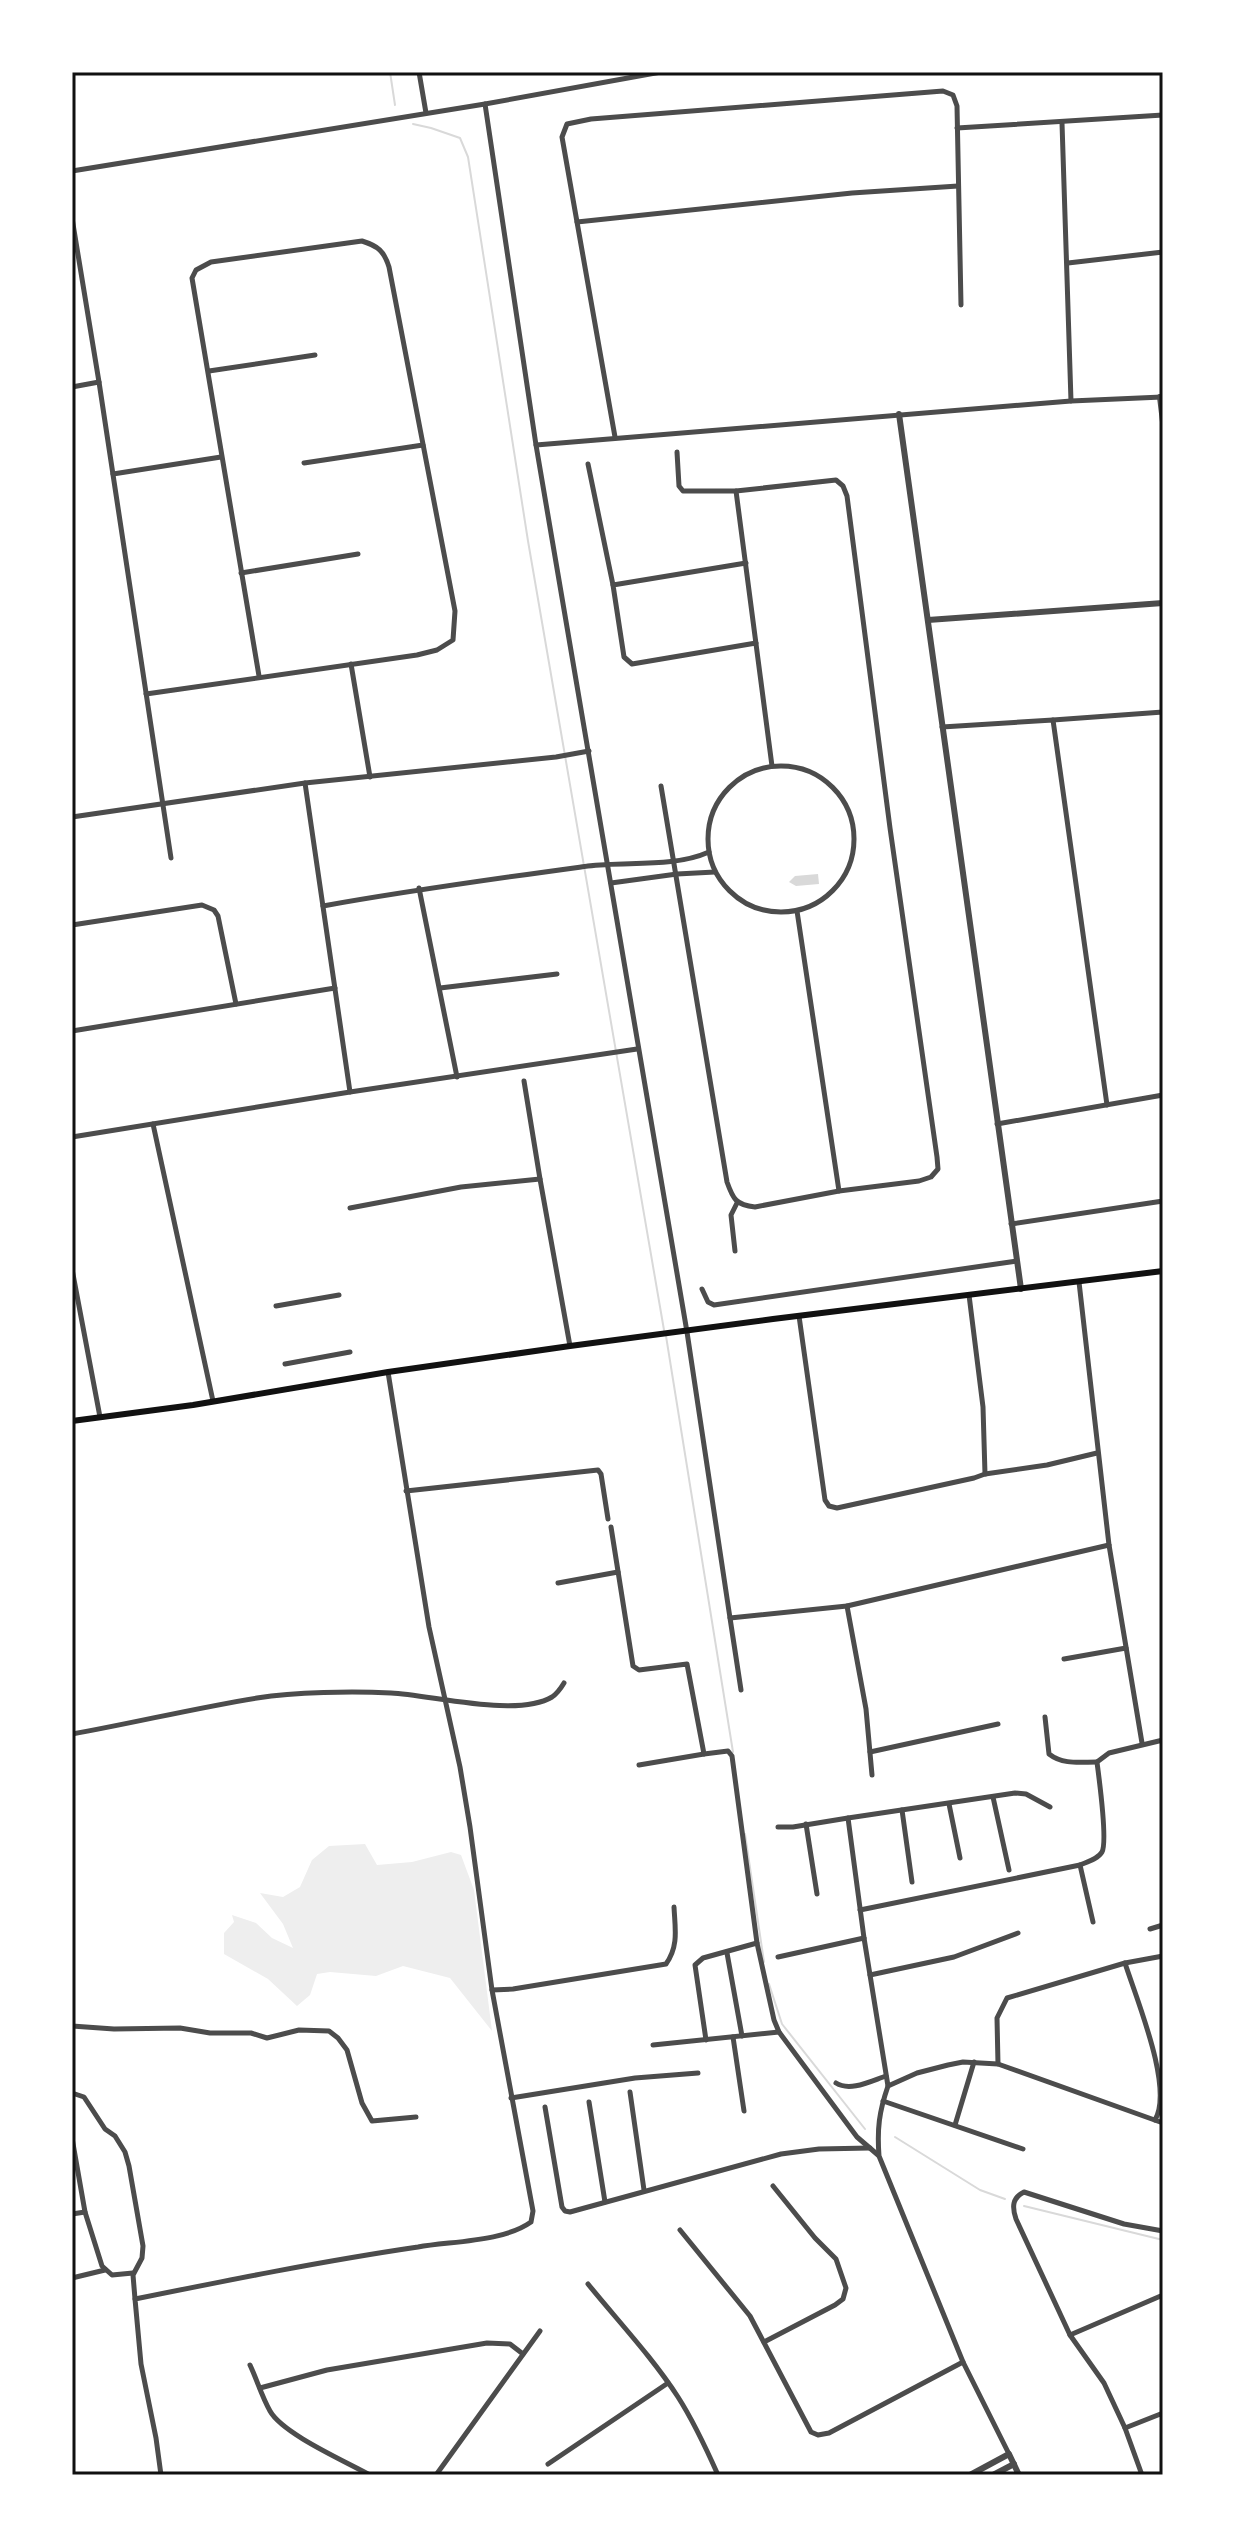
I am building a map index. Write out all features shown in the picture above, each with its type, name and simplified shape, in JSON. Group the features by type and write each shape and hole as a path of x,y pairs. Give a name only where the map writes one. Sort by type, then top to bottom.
{"main road":[{"path":"72,1421 570,1346 1163,1271"}],"street":[{"path":"419,72 426,113"},
{"path":"72,171 661,72"},
{"path":"615,437 562,137 567,124 943,91 953,95 957,106 961,305"},
{"path":"485,104 536,445 687,1332 741,1690"},
{"path":"957,128 1163,115"},
{"path":"1062,123 1071,401"},
{"path":"577,222 852,193 958,186"},
{"path":"72,218 171,858"},
{"path":"146,694 437,650 453,640 455,611 389,267 384,253 375,245 362,241 211,262 196,270 192,278 259,676"},
{"path":"1068,263 1163,252"},
{"path":"72,285 82,283"},
{"path":"209,371 315,355"},
{"path":"72,387 99,382"},
{"path":"536,445 899,414 1162,397 1163,422"},
{"path":"899,414 1021,1289"},
{"path":"304,463 423,445"},
{"path":"661,786 727,1182 733,1200 742,1206 755,1207 931,1177 938,1169 847,496 836,480 736,491 683,491 679,486 677,452"},
{"path":"113,474 221,457"},
{"path":"588,464 627,662 632,664 756,643"},
{"path":"736,491 772,766"},
{"path":"241,573 358,554"},
{"path":"613,585 746,563"},
{"path":"928,620 1163,603"},
{"path":"351,664 370,777"},
{"path":"942,727 1163,712"},
{"path":"1053,720 1107,1105"},
{"path":"72,817 305,783 569,756 589,751"},
{"path":"772,766 796,767 819,776 837,792 852,825 854,838 850,863 838,885 820,902 797,911 774,913 753,908 733,896 715,872 709,852 709,822 718,801 732,784 751,772 772,766"},
{"path":"305,783 350,1092"},
{"path":"323,906 419,888 607,864 675,860 709,852"},
{"path":"611,883 715,872"},
{"path":"419,888 457,1077"},
{"path":"72,925 202,905 209,907 218,916 236,1004"},
{"path":"797,911 839,1191"},
{"path":"440,988 557,974"},
{"path":"72,1031 335,988"},
{"path":"72,1137 637,1049"},
{"path":"524,1081 570,1346"},
{"path":"997,1124 1163,1095"},
{"path":"153,1124 213,1401"},
{"path":"350,1208 461,1187 540,1179"},
{"path":"1011,1224 1163,1201"},
{"path":"735,1251 731,1215 737,1203"},
{"path":"702,1289 708,1302 714,1305 1017,1261"},
{"path":"72,1269 100,1417"},
{"path":"1079,1282 1109,1545 1142,1743"},
{"path":"276,1306 339,1295"},
{"path":"969,1295 983,1407 985,1474"},
{"path":"799,1316 825,1500 829,1506 837,1508 985,1474 1047,1465 1097,1453"},
{"path":"285,1364 350,1352"},
{"path":"135,2299 418,2247 487,2238 531,2222 533,2211 492,1990 470,1827 429,1627 388,1372"},
{"path":"406,1491 598,1470 608,1519"},
{"path":"611,1527 633,1666 639,1670 689,1666 704,1754"},
{"path":"730,1618 847,1606 1109,1545"},
{"path":"558,1583 618,1572"},
{"path":"847,1606 866,1709 872,1775"},
{"path":"1064,1659 1126,1648"},
{"path":"72,1734 259,1697 389,1692 521,1706 556,1695 564,1683"},
{"path":"1045,1717 1049,1754 1057,1760 1097,1762 1109,1753 1163,1740"},
{"path":"870,1752 998,1724"},
{"path":"639,1765 728,1751 732,1756 757,1943 774,2020 779,2032 850,2128 879,2156"},
{"path":"860,1910 1080,1865 1094,1859 1102,1852 1104,1838 1097,1762"},
{"path":"778,1827 1020,1793 1050,1807"},
{"path":"993,1797 1009,1870"},
{"path":"949,1804 960,1858"},
{"path":"902,1810 912,1882"},
{"path":"848,1818 888,2086 880,2107 879,2156 963,2362 1019,2475"},
{"path":"806,1824 817,1894"},
{"path":"1080,1865 1093,1922"},
{"path":"492,1990 666,1964 676,1944 674,1907"},
{"path":"1150,1929 1163,1925"},
{"path":"870,1975 954,1957 1018,1933"},
{"path":"778,1957 864,1938"},
{"path":"706,2040 695,1965 703,1958 757,1943"},
{"path":"727,1953 742,2036"},
{"path":"998,2064 997,2018 1007,1998 1125,1963 1163,1956"},
{"path":"1125,1963 1157,2063 1161,2097 1155,2120"},
{"path":"72,2026 180,2028 210,2033 251,2033 267,2038 299,2030 329,2031 347,2050 362,2103 372,2121 416,2117"},
{"path":"653,2045 779,2032"},
{"path":"733,2037 744,2111"},
{"path":"955,2125 974,2062"},
{"path":"888,2086 917,2073 974,2062 998,2064 1163,2123"},
{"path":"511,2098 635,2078 698,2073"},
{"path":"836,2083 842,2087 852,2086 886,2076"},
{"path":"630,2092 644,2190"},
{"path":"72,2093 84,2097 105,2129 115,2136 129,2166 143,2246 142,2258 133,2273 141,2364 161,2475"},
{"path":"883,2101 1023,2149"},
{"path":"589,2102 605,2202"},
{"path":"545,2107 562,2207 570,2212 801,2151 870,2148"},
{"path":"72,2138 85,2212 102,2266 112,2275 133,2273"},
{"path":"764,2342 835,2305 843,2299 846,2288 836,2259 773,2186"},
{"path":"1142,2475 1104,2383 1070,2335 1016,2219 1013,2202 1024,2192 1124,2224 1163,2231"},
{"path":"72,2214 85,2212"},
{"path":"680,2230 734,2294 764,2342 811,2432 818,2435 829,2433 963,2362"},
{"path":"72,2278 106,2269"},
{"path":"588,2284 668,2383 700,2435 718,2475"},
{"path":"1070,2335 1163,2295"},
{"path":"436,2475 540,2331"},
{"path":"260,2388 327,2370 487,2343 510,2344 523,2354"},
{"path":"250,2365 277,2421 370,2475"},
{"path":"548,2464 668,2383"},
{"path":"1125,2428 1163,2413"},
{"path":"970,2475 1009,2454"},
{"path":"993,2475 1014,2464"}],"shaded area":[{"path":"818,874 819,884 796,886 789,882 795,876"},
{"path":"365,1844 377,1865 412,1862 451,1852 461,1855 474,1890 492,2031 450,1978 403,1966 376,1976 330,1972 317,1974 310,1995 297,2006 268,1979 224,1954 224,1933 234,1922 232,1915 256,1923 272,1938 293,1948 283,1924 260,1893 283,1897 300,1887 312,1860 329,1846"}],"waterway":[{"path":"390,72 395,105"},
{"path":"413,124 460,138 468,157 528,541 664,1330"},
{"path":"666,1336 733,1752"},
{"path":"745,1834 764,1962"},
{"path":"769,1984 782,2024 865,2129"},
{"path":"895,2137 980,2190 1005,2199"},
{"path":"1024,2206 1163,2240"}]}
